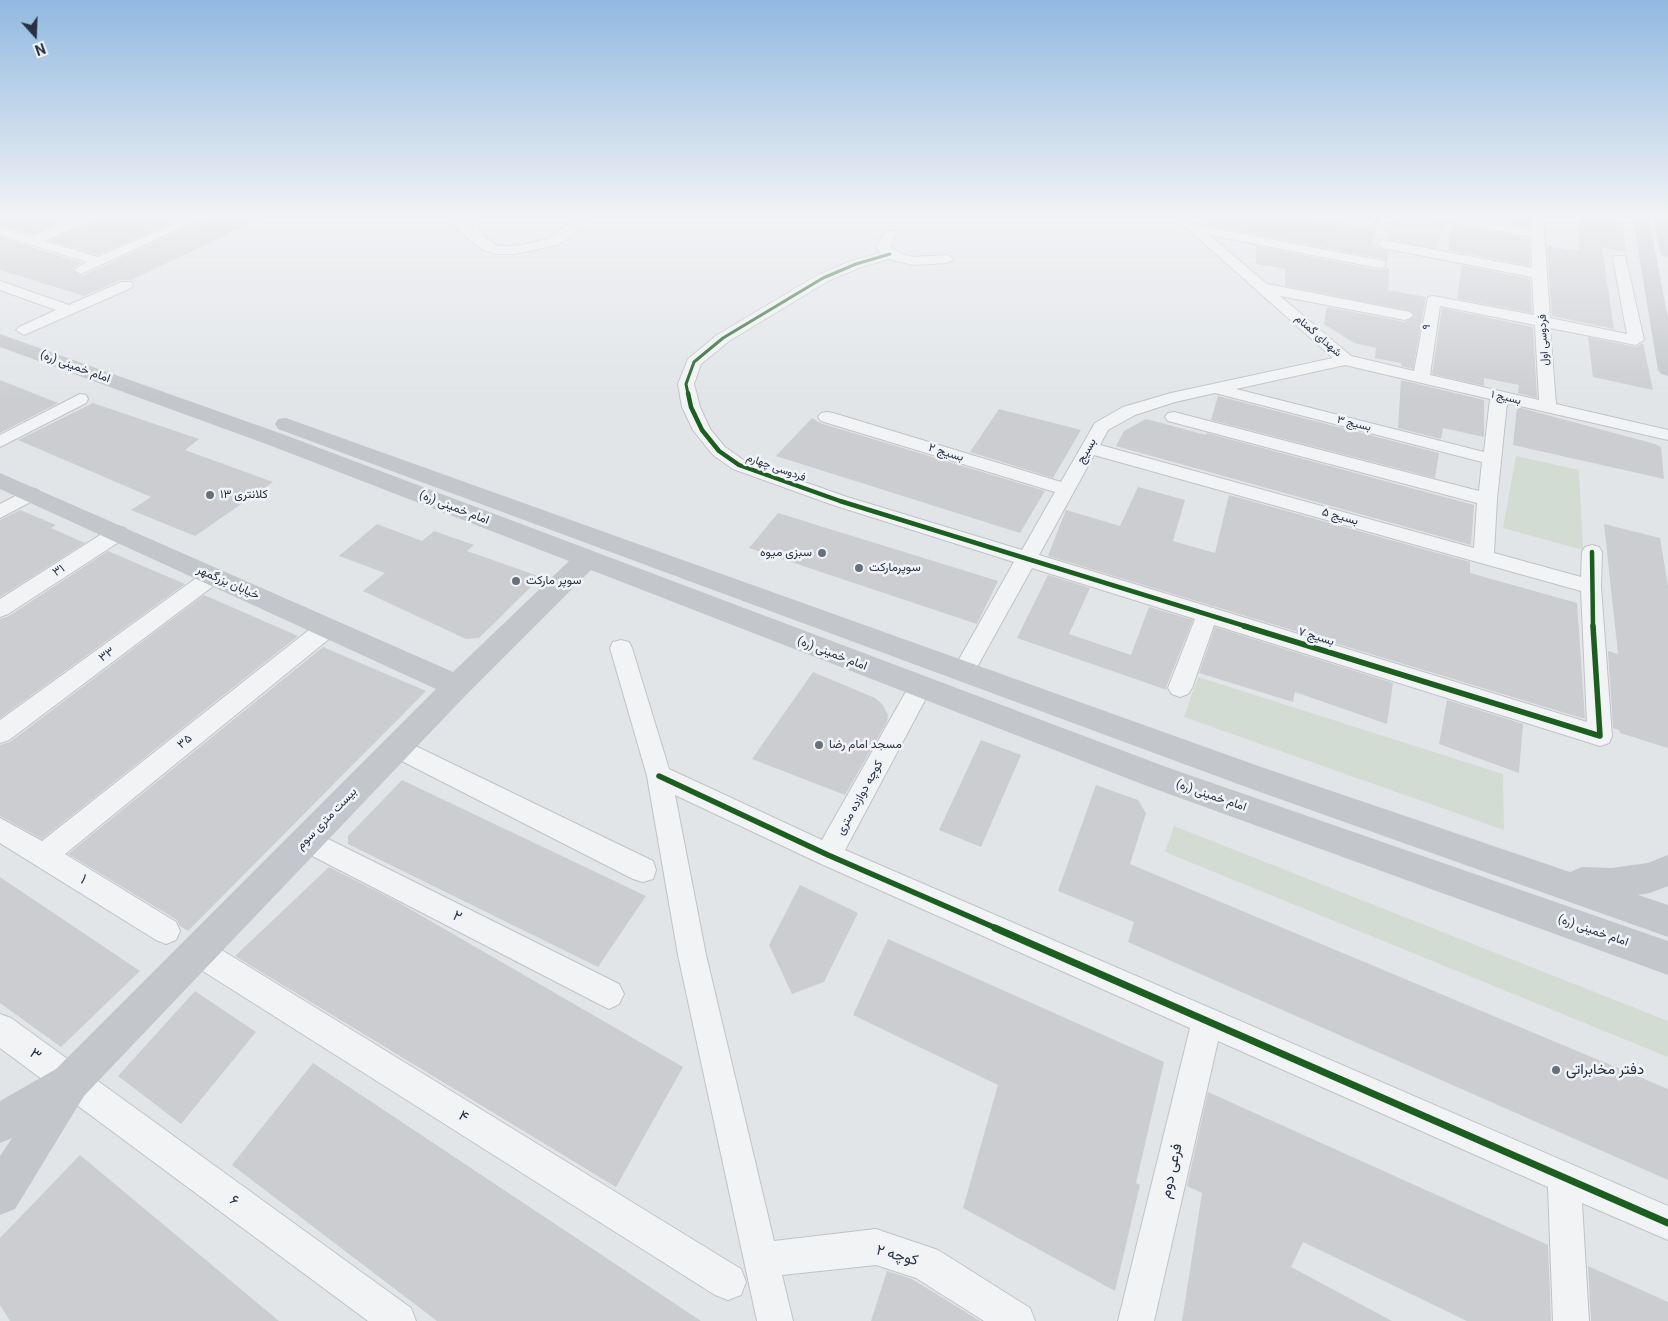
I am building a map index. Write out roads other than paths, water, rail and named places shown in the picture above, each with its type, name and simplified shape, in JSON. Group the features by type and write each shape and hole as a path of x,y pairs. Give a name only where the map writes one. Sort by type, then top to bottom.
{"main road":[{"path":"1651,276 1668,370"},
{"name":"امام خمینی (ره)","path":"8,331 277,440 1158,777 1668,958"},
{"name":"امام خمینی (ره)","path":"8,331 336,441 592,538 964,670 1257,778 1558,881 1668,921"},
{"name":"خیابان بزرگمهر","path":"0,480 457,686"},
{"name":"بیست متری سوم","path":"0,1194 70,1082 457,686 587,559"},
{"path":"1558,881 1611,883 1650,878 1668,870"},
{"name":"بیست متری سوم","path":"0,1123 70,1082"}],"street":[{"path":"8,331 70,310 126,285 109,276"},
{"name":"فردوسی چهارم","path":"829,276 724,338 694,362 686,384 691,407 702,430 719,451 739,465 840,501 1026,559"},
{"name":"شهدای گمنام","path":"1248,276 1345,360"},
{"name":"فردوسی اول","path":"1539,276 1544,322 1548,407"},
{"path":"1544,322 1636,340 1623,276"},
{"path":"0,285 70,310"},
{"path":"1262,288 1405,315"},
{"name":"۹","path":"1422,378 1433,300 1544,322"},
{"name":"بسیج","path":"964,670 1064,489 1101,427 1130,411 1171,398 1345,360"},
{"name":"بسیج ۱","path":"1345,360 1668,434"},
{"name":"بسیج ۳","path":"1216,389 1491,459"},
{"path":"1484,557 1486,499 1499,396"},
{"path":"0,442 80,400"},
{"name":"بسیج ۲","path":"827,417 1064,489"},
{"path":"1174,417 1486,499"},
{"name":"بسیج ۵","path":"1089,448 1591,587"},
{"path":"0,512 31,494"},
{"name":"۳۱","path":"0,609 118,533"},
{"path":"1591,587 1592,552"},
{"name":"بسیج ۷","path":"1026,559 1600,736 1591,587"},
{"name":"۳۳","path":"0,733 213,576"},
{"path":"1180,688 1207,614"},
{"name":"۳۵","path":"44,856 327,628"},
{"path":"621,648 659,776 692,954 775,1321"},
{"name":"کوچه دوازده متری","path":"828,855 920,687"},
{"path":"397,747 643,870"},
{"path":"659,776 828,855 1668,1223"},
{"name":"۱","path":"0,829 166,931"},
{"name":"۲","path":"306,840 608,994"},
{"name":"۴","path":"197,952 728,1282"},
{"name":"فرعی دوم","path":"1136,1321 1207,1021"},
{"name":"۳","path":"0,1029 70,1082"},
{"name":"۶","path":"70,1082 398,1321"},
{"path":"1564,1178 1571,1321"},
{"name":"کوچه ۲","path":"762,1260 876,1247 925,1263 1017,1321"}],"place":[{"name":"کلانتری ۱۳","path":"210,495"},
{"name":"سبزی میوه","path":"822,553"},
{"name":"سوپرمارکت","path":"859,568"},
{"name":"سوپر مارکت","path":"516,581"},
{"name":"مسجد امام رضا","path":"819,745"},
{"name":"دفتر مخابراتی","path":"1556,1070"}]}
